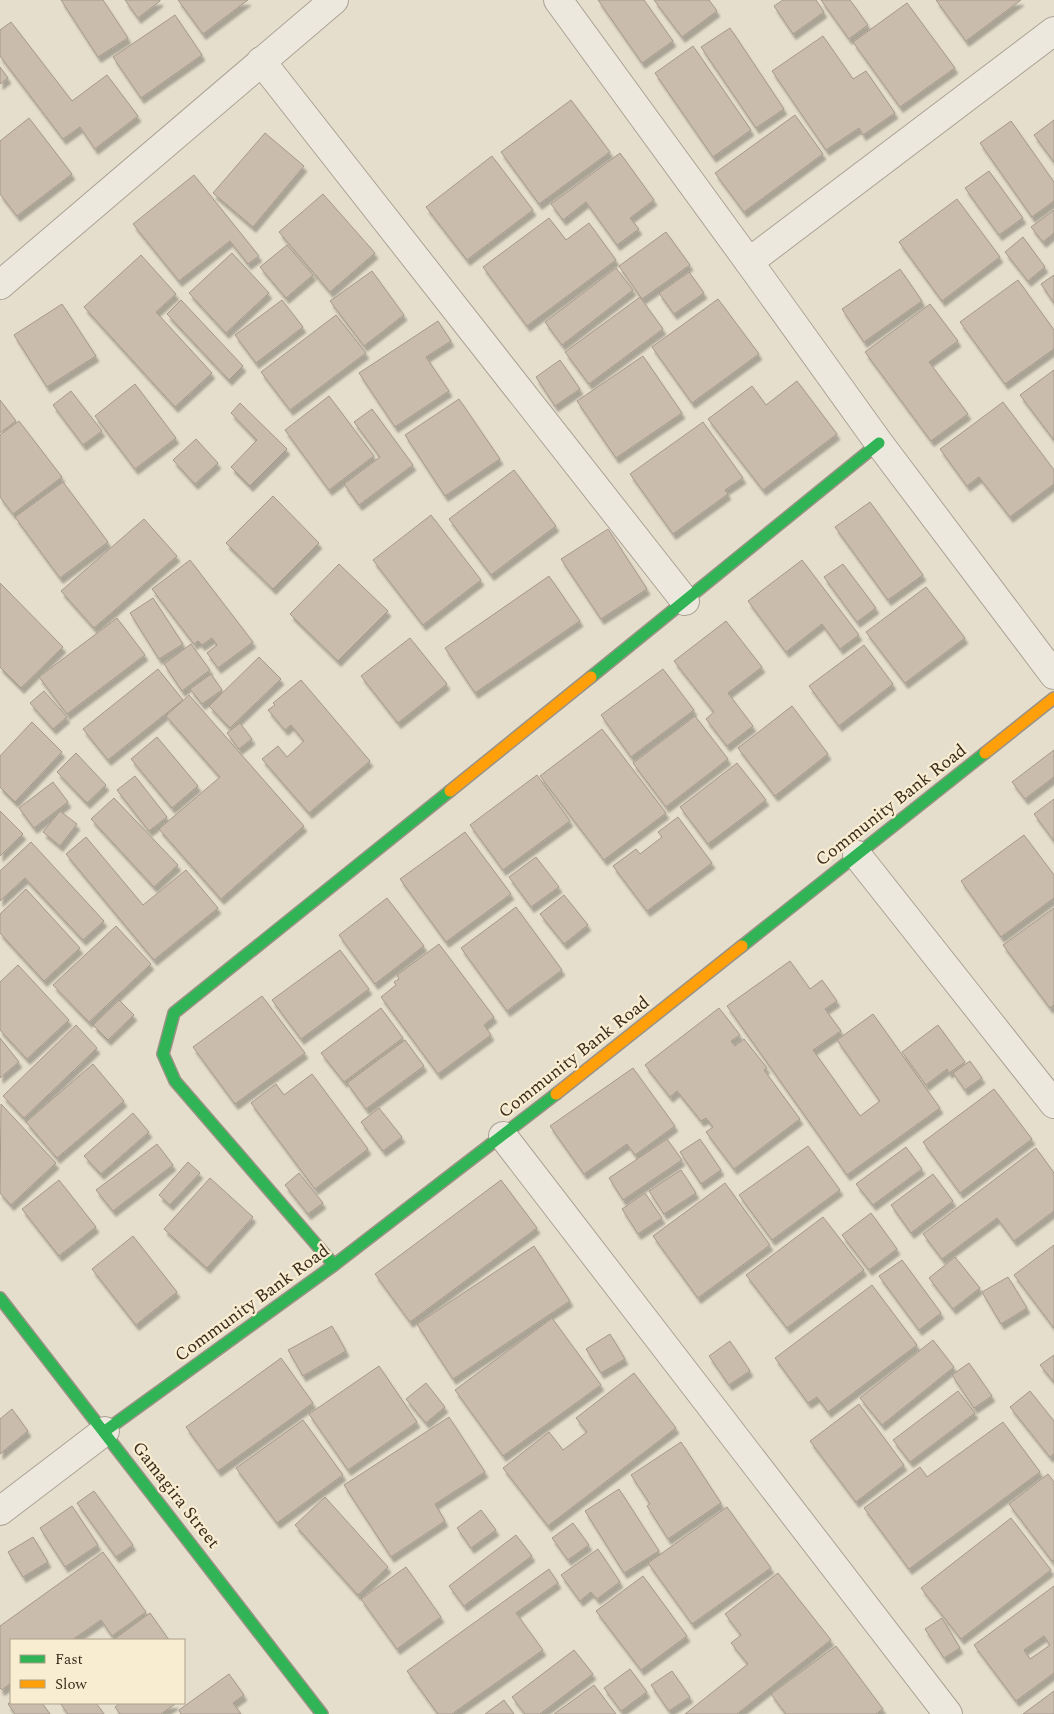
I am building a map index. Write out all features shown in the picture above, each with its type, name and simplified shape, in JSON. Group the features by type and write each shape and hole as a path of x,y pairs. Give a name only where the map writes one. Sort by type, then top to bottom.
{"street":[{"path":"0,285 334,0"},
{"path":"558,0 879,443 1054,675"},
{"path":"749,262 1054,31"},
{"path":"261,61 685,602"},
{"path":"334,1265 175,1080 162,1054 174,1013 685,602 879,443"},
{"name":"Community Bank Road","path":"105,1431 334,1265 503,1136 1054,698"},
{"path":"857,854 1054,1104"},
{"path":"503,1136 948,1714"},
{"name":"Gamagira Street","path":"0,1298 105,1431 322,1714"},
{"path":"0,1511 105,1431"}],"building":[{"path":"61,0 103,0 128,38 98,57"},
{"path":"125,0 160,0 160,1 138,18"},
{"path":"178,0 248,0 203,34"},
{"path":"598,0 644,0 673,41 642,63"},
{"path":"654,0 709,0 717,11 682,37"},
{"path":"783,0 816,0 824,12 793,34 774,6"},
{"path":"821,0 850,0 868,25 849,39"},
{"path":"936,0 1021,0 966,41"},
{"path":"907,3 955,68 900,107 853,42"},
{"path":"175,15 202,55 141,98 113,57"},
{"path":"11,22 72,101 107,75 138,116 95,149 80,127 63,139 0,56 0,30"},
{"path":"730,28 784,109 756,128 701,47"},
{"path":"823,36 853,79 866,71 895,113 863,135 859,128 826,150 772,71"},
{"path":"693,46 751,130 713,157 655,73"},
{"path":"0,67 8,78 0,84"},
{"path":"571,100 610,152 539,204 501,152"},
{"path":"795,115 823,154 744,212 715,173"},
{"path":"29,118 72,174 17,216 0,194 0,141"},
{"path":"1054,120 1054,162 1034,135"},
{"path":"1011,121 1054,182 1054,201 1032,217 980,143"},
{"path":"265,133 304,166 253,227 213,193"},
{"path":"620,153 654,200 630,218 639,229 617,245 586,202 563,220 551,204"},
{"path":"492,156 533,210 467,260 426,207"},
{"path":"989,171 1023,218 999,235 965,188"},
{"path":"194,175 259,256 248,264 230,241 179,281 133,224"},
{"path":"323,194 375,253 330,292 279,232"},
{"path":"957,199 1000,257 942,301 899,242"},
{"path":"1054,210 1054,233 1043,242 1031,227"},
{"path":"549,218 566,240 589,223 616,260 527,326 483,267"},
{"path":"666,232 690,265 642,299 619,266"},
{"path":"1023,237 1045,267 1028,281 1005,252"},
{"path":"287,245 313,275 286,298 260,267"},
{"path":"232,253 269,293 226,333 189,293"},
{"path":"141,255 176,294 156,312 212,373 175,407 84,307"},
{"path":"616,268 633,290 562,345 545,322"},
{"path":"900,269 922,301 864,342 842,309"},
{"path":"372,271 404,315 364,346 330,301"},
{"path":"689,272 704,293 674,314 659,293"},
{"path":"1054,275 1054,303 1041,284"},
{"path":"1018,280 1054,330 1054,349 1005,384 960,322"},
{"path":"640,297 663,329 589,384 565,352"},
{"path":"718,299 759,354 692,403 652,347"},
{"path":"181,300 243,366 229,380 167,314"},
{"path":"282,300 303,327 256,363 235,335"},
{"path":"62,304 96,356 47,387 14,335"},
{"path":"930,304 958,341 929,362 968,414 931,441 865,352"},
{"path":"336,315 366,353 290,410 261,372"},
{"path":"438,321 451,341 426,357 449,391 395,427 359,373"},
{"path":"643,356 682,413 616,458 577,401"},
{"path":"560,360 580,389 555,406 536,377"},
{"path":"1054,370 1054,440 1020,395"},
{"path":"797,381 837,434 763,490 708,419 752,386 766,405"},
{"path":"135,384 176,438 135,469 95,416"},
{"path":"71,391 102,431 83,445 53,405"},
{"path":"329,396 374,456 329,490 285,430"},
{"path":"459,399 500,459 445,496 405,435"},
{"path":"0,400 16,421 0,433"},
{"path":"1003,402 1054,470 1054,484 1010,517 979,477 967,486 940,449"},
{"path":"240,403 287,449 250,486 231,467 257,440 231,413"},
{"path":"372,409 413,465 359,505 344,484 380,457 354,422"},
{"path":"19,421 62,477 13,514 0,497 0,435"},
{"path":"703,422 743,478 725,490 728,494 673,534 630,474"},
{"path":"196,439 218,463 195,484 173,460"},
{"path":"514,470 556,526 491,575 449,519"},
{"path":"63,482 108,542 60,578 15,517"},
{"path":"273,496 319,543 273,589 226,543"},
{"path":"870,502 923,575 888,600 835,527"},
{"path":"431,515 481,580 423,625 373,560"},
{"path":"144,519 177,556 94,628 61,591"},
{"path":"608,529 647,589 601,619 561,559"},
{"path":"190,560 253,642 218,668 207,653 217,645 212,638 202,645 198,641 194,644 152,589"},
{"path":"802,560 859,635 840,649 822,624 786,652 748,601"},
{"path":"339,564 388,611 338,661 290,614"},
{"path":"843,564 876,608 857,622 824,577"},
{"path":"549,576 580,621 475,693 445,648"},
{"path":"0,583 63,647 21,688 0,667"},
{"path":"926,587 965,638 905,683 866,632"},
{"path":"153,598 183,644 159,659 130,613"},
{"path":"117,618 145,655 67,714 39,677"},
{"path":"726,621 762,667 728,693 753,726 727,746 706,719 714,712 674,661"},
{"path":"410,638 447,684 398,723 361,676"},
{"path":"191,644 210,670 182,691 164,664"},
{"path":"864,645 893,684 839,726 809,686"},
{"path":"259,657 281,679 230,728 209,706"},
{"path":"158,669 183,700 108,760 83,729"},
{"path":"663,669 694,710 631,757 601,715"},
{"path":"211,674 222,690 202,704 190,689"},
{"path":"301,680 370,761 309,813 262,759 278,746 287,757 304,741 291,725 285,730 268,710 275,705 273,703"},
{"path":"44,691 67,717 53,729 30,703"},
{"path":"189,695 304,826 221,899 159,829 220,777 166,716"},
{"path":"792,706 828,754 775,796 738,748"},
{"path":"695,716 728,759 666,807 633,763"},
{"path":"32,722 62,752 15,802 0,787 0,756"},
{"path":"240,723 252,739 239,749 227,733"},
{"path":"602,729 666,813 604,860 540,776"},
{"path":"157,737 198,786 172,808 131,759"},
{"path":"1054,750 1054,777 1025,799 1012,782"},
{"path":"76,753 106,785 87,803 57,772"},
{"path":"737,763 766,800 708,844 680,807"},
{"path":"537,775 570,821 503,870 470,825"},
{"path":"135,776 167,817 149,831 117,790"},
{"path":"53,782 68,802 34,828 19,808"},
{"path":"114,798 178,865 154,887 91,819"},
{"path":"1054,799 1054,841 1034,814"},
{"path":"0,811 23,834 0,856"},
{"path":"60,811 77,824 60,846 43,832"},
{"path":"678,817 712,863 647,911 613,866 636,849 640,854 662,837 658,832"},
{"path":"465,832 511,894 446,942 400,879"},
{"path":"1024,835 1054,875 1054,898 1001,937 961,881"},
{"path":"86,837 143,905 186,870 218,908 154,960 66,854"},
{"path":"31,842 104,921 83,940 25,878 0,901 0,871"},
{"path":"536,857 559,887 531,907 509,877"},
{"path":"26,889 80,948 44,981 0,933 0,914"},
{"path":"564,895 588,925 564,944 540,914"},
{"path":"387,898 424,946 375,984 339,935"},
{"path":"516,907 562,970 507,1011 461,948"},
{"path":"1054,908 1054,1005 1050,1008 1003,945"},
{"path":"116,926 151,964 89,1022 53,985"},
{"path":"439,944 494,1017 484,1025 491,1035 438,1074 381,997 396,985 394,982 399,979 397,975"},
{"path":"340,950 369,989 301,1039 272,1000"},
{"path":"790,961 810,989 822,980 837,1001 825,1009 841,1031 813,1050 860,1116 880,1101 837,1040 873,1014 940,1108 847,1175 727,1006"},
{"path":"18,965 69,1020 27,1059 0,1030 0,982"},
{"path":"262,996 305,1053 235,1104 193,1047"},
{"path":"119,1000 134,1015 108,1040 93,1025"},
{"path":"381,1008 403,1038 344,1082 321,1053"},
{"path":"719,1008 740,1035 731,1041 735,1046 744,1039 767,1068 764,1070 800,1119 734,1169 706,1132 713,1127 706,1118 701,1121 677,1091 670,1097 645,1065"},
{"path":"76,1025 97,1048 24,1118 3,1096"},
{"path":"938,1025 965,1062 949,1073 947,1069 926,1085 902,1052"},
{"path":"0,1038 19,1062 0,1078"},
{"path":"405,1040 424,1066 366,1109 347,1083"},
{"path":"970,1061 982,1078 965,1090 953,1073"},
{"path":"93,1064 124,1101 57,1158 26,1122"},
{"path":"633,1068 675,1126 635,1155 627,1144 584,1174 550,1126"},
{"path":"312,1074 368,1149 315,1189 251,1103 276,1084 284,1095"},
{"path":"994,1089 1032,1139 960,1193 923,1142"},
{"path":"1,1104 56,1163 11,1205 0,1193"},
{"path":"379,1108 402,1137 383,1151 361,1122"},
{"path":"133,1113 149,1132 101,1174 84,1156"},
{"path":"667,1139 682,1160 623,1200 609,1178"},
{"path":"700,1139 721,1170 701,1184 680,1152"},
{"path":"157,1144 173,1165 113,1211 96,1190"},
{"path":"808,1146 840,1190 772,1240 739,1195"},
{"path":"906,1147 922,1169 873,1205 856,1184"},
{"path":"1036,1148 1054,1173 1054,1211 1014,1241 997,1218 942,1259 923,1234"},
{"path":"188,1162 200,1173 170,1205 159,1195"},
{"path":"681,1170 696,1193 664,1214 649,1191"},
{"path":"299,1173 323,1203 308,1214 285,1185"},
{"path":"933,1174 953,1201 911,1233 891,1205"},
{"path":"210,1178 253,1217 207,1268 164,1229"},
{"path":"59,1180 96,1227 59,1256 22,1209"},
{"path":"501,1180 537,1228 410,1322 375,1274"},
{"path":"725,1183 770,1245 698,1298 653,1236"},
{"path":"645,1193 662,1218 638,1234 622,1209"},
{"path":"871,1213 897,1249 869,1270 842,1235"},
{"path":"823,1217 864,1270 787,1328 746,1275"},
{"path":"133,1236 177,1292 136,1325 92,1269"},
{"path":"1054,1245 1054,1328 1014,1275"},
{"path":"534,1246 570,1301 453,1379 417,1324"},
{"path":"955,1257 980,1288 953,1309 929,1278"},
{"path":"902,1260 941,1313 919,1330 879,1276"},
{"path":"1008,1277 1027,1308 1001,1324 982,1292"},
{"path":"872,1285 917,1345 828,1412 817,1397 808,1403 775,1358"},
{"path":"552,1318 601,1385 503,1456 455,1390"},
{"path":"332,1326 346,1351 303,1376 288,1350"},
{"path":"610,1334 625,1359 601,1373 586,1349"},
{"path":"933,1340 954,1367 882,1425 860,1398"},
{"path":"730,1341 750,1371 729,1385 709,1356"},
{"path":"1054,1355 1054,1382 1040,1365"},
{"path":"281,1358 313,1403 218,1471 186,1427"},
{"path":"969,1363 992,1396 974,1408 952,1375"},
{"path":"379,1366 417,1422 348,1470 309,1414"},
{"path":"634,1373 676,1428 548,1526 503,1468 549,1432 563,1450 587,1432 576,1418"},
{"path":"426,1383 445,1407 426,1423 406,1399"},
{"path":"958,1391 975,1413 910,1462 893,1440"},
{"path":"1030,1391 1054,1421 1054,1454 1050,1457 1010,1407"},
{"path":"859,1404 904,1465 856,1502 810,1441"},
{"path":"12,1409 28,1431 0,1454 0,1419"},
{"path":"449,1417 485,1472 435,1504 445,1521 391,1557 344,1485"},
{"path":"303,1420 343,1475 277,1523 236,1468"},
{"path":"1003,1422 1040,1472 909,1569 864,1508 920,1467 927,1477"},
{"path":"681,1442 721,1503 668,1539 647,1506 650,1504 631,1475"},
{"path":"1048,1474 1054,1482 1054,1560 1052,1561 1009,1504"},
{"path":"619,1489 659,1551 624,1573 585,1511"},
{"path":"94,1491 133,1545 116,1557 77,1503"},
{"path":"325,1497 388,1567 358,1595 295,1525"},
{"path":"72,1506 98,1545 65,1567 40,1528"},
{"path":"727,1507 771,1568 692,1624 648,1563"},
{"path":"481,1510 496,1530 471,1548 457,1528"},
{"path":"1011,1518 1051,1570 961,1639 921,1588"},
{"path":"573,1523 589,1545 568,1560 552,1538"},
{"path":"516,1535 532,1556 464,1606 449,1586"},
{"path":"33,1537 48,1562 23,1577 8,1552"},
{"path":"598,1549 620,1582 597,1599 591,1592 580,1601 561,1575"},
{"path":"103,1552 146,1612 112,1636 101,1620 73,1639 10,1639 10,1684 2,1690 0,1688 0,1626"},
{"path":"406,1567 441,1617 397,1649 361,1599"},
{"path":"549,1569 558,1583 516,1613 543,1650 452,1714 438,1714 407,1671"},
{"path":"778,1573 831,1640 737,1714 685,1714 748,1664 731,1643 741,1635 725,1614"},
{"path":"643,1576 687,1636 641,1670 596,1611"},
{"path":"1054,1586 1054,1673 1016,1701 974,1645","holes":["1044,1636 1050,1645 1030,1659 1024,1650"]},
{"path":"150,1613 168,1639 114,1639"},
{"path":"942,1618 960,1648 944,1658 925,1629"},
{"path":"836,1646 883,1709 876,1714 786,1714 771,1694"},
{"path":"574,1650 593,1674 540,1714 525,1714 512,1697"},
{"path":"630,1669 647,1692 621,1711 604,1688"},
{"path":"672,1671 690,1697 669,1711 651,1685"},
{"path":"229,1674 244,1695 233,1703 241,1714 181,1714 179,1710"},
{"path":"594,1685 616,1714 554,1714"},
{"path":"1054,1691 1054,1714 1023,1714"},
{"path":"504,1700 514,1714 485,1714"},
{"path":"10,1702 10,1704 43,1704 50,1714 15,1714 8,1704"},
{"path":"61,1704 97,1704 104,1714 68,1714"},
{"path":"119,1704 175,1704 161,1714 120,1714 115,1707"}],"traffic: fast":[{"path":"591,677 879,443"},
{"path":"742,946 985,753"},
{"path":"334,1265 175,1081 163,1054 174,1013 450,791"},
{"path":"105,1431 334,1265 556,1094"},
{"path":"0,1298 322,1714"}],"traffic: slow":[{"path":"450,791 591,677"},
{"path":"985,753 1054,698"},
{"path":"556,1094 742,946"}]}
